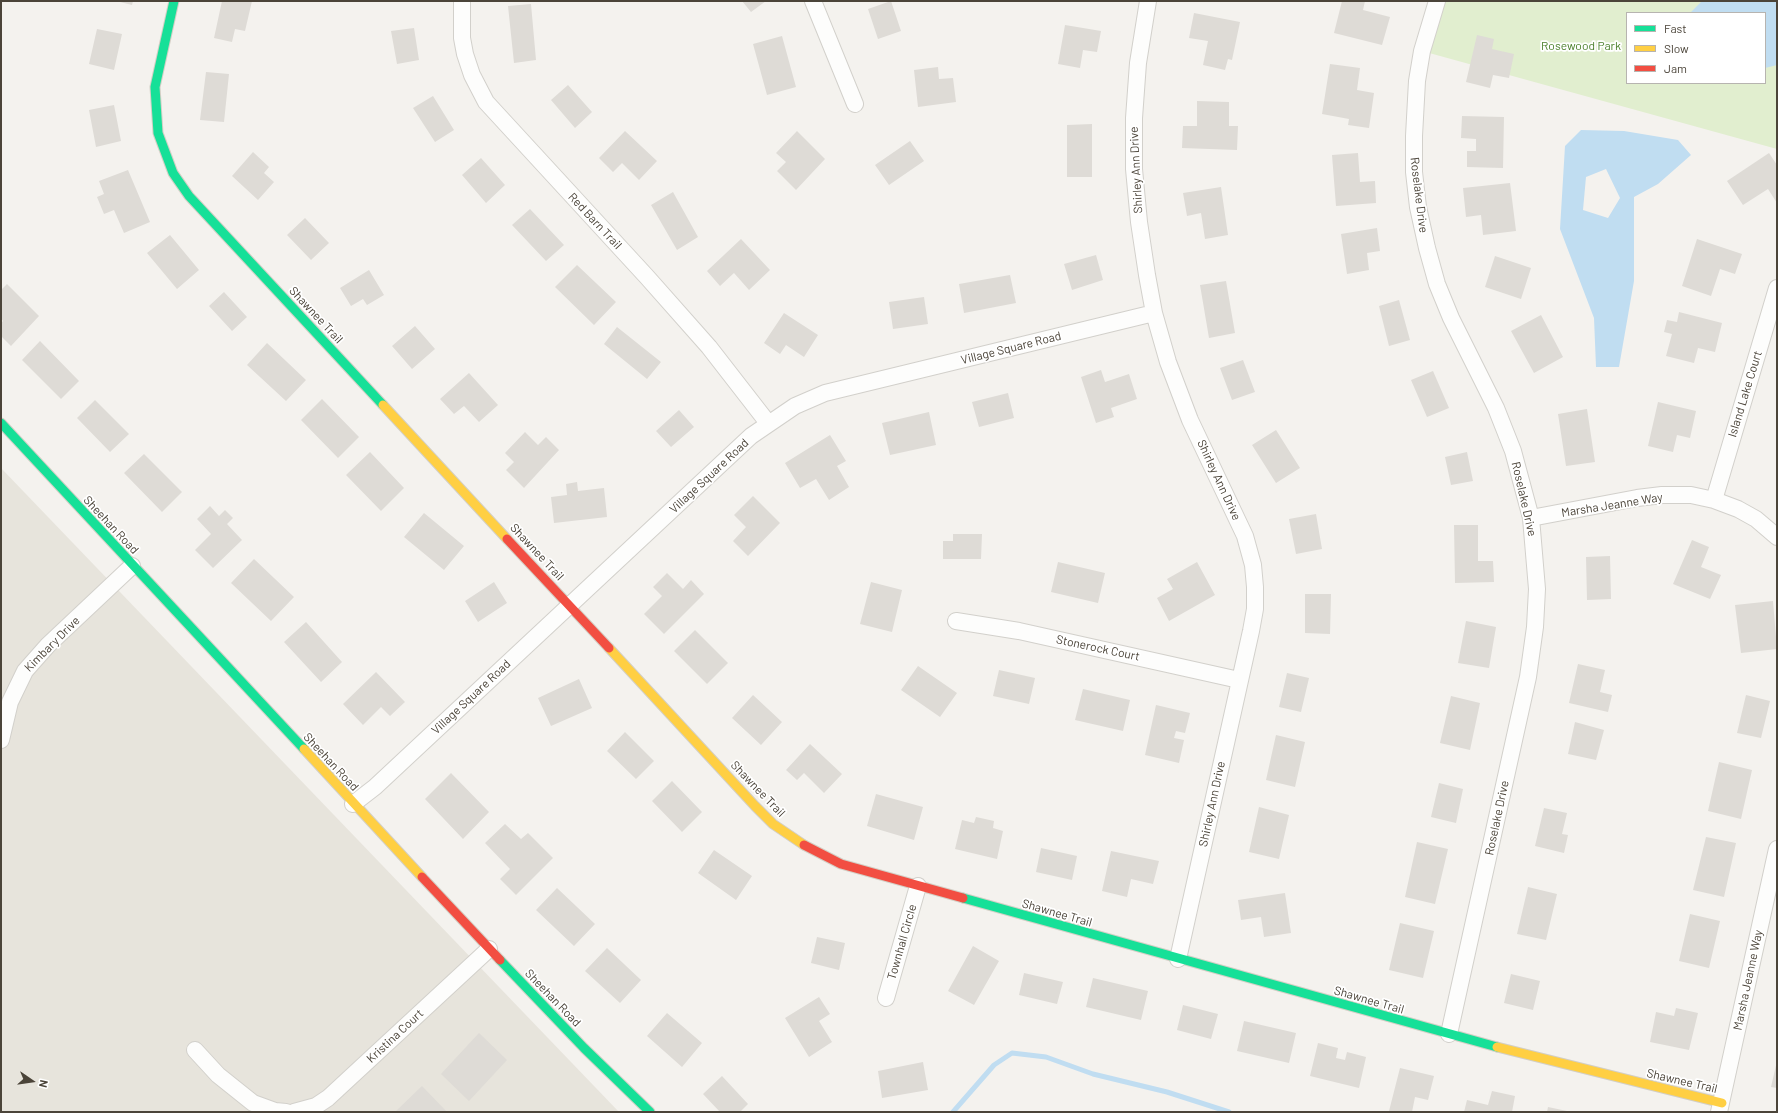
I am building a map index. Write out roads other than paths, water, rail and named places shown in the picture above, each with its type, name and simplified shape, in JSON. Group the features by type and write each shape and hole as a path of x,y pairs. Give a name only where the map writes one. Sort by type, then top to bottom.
{"street":[{"name":"Shawnee Trail","path":"174,1 155,87 155,107 158,133 173,173 195,202 755,806 773,824 795,840 835,861 918,886 1449,1034 1721,1107"},
{"name":"Red Barn Trail","path":"462,1 462,38 465,54 472,75 486,102 647,277 709,347 768,423"},
{"path":"813,1 855,104"},
{"name":"Shirley Ann Drive","path":"1148,1 1138,63 1134,118 1134,169 1139,222 1154,313 1168,362 1187,412 1245,536 1253,565 1255,587 1255,609 1178,959"},
{"name":"Roselake Drive","path":"1437,1 1422,52 1417,81 1414,172 1418,207 1427,248 1438,284 1451,318 1502,422 1513,451 1531,518 1537,589 1535,627 1528,677 1449,1034"},
{"name":"Island Lake Court","path":"1714,500 1777,288"},
{"name":"Village Square Road","path":"353,804 375,787 751,436 795,406 825,393 1154,313"},
{"name":"Sheehan Road","path":"1,423 132,566 489,949 584,1048 650,1112"},
{"name":"Marsha Jeanne Way","path":"1531,518 1662,495 1691,495 1714,500 1738,509 1756,519 1777,537"},
{"name":"Kimbary Drive","path":"1,740 10,702 25,671 48,645 132,566"},
{"name":"Stonerock Court","path":"956,621 1019,631 1239,680"},
{"name":"Marsha Jeanne Way","path":"1721,1107 1777,849"},
{"name":"Townhall Circle","path":"886,998 918,886"},
{"name":"Kristina Court","path":"294,1112 316,1106 328,1098 489,949"},
{"path":"195,1050 218,1075 253,1103 274,1111 286,1112"}],"water":[{"path":"1702,1 1777,1 1777,65 1766,68 1766,12 1691,12"},
{"path":"1581,130 1624,131 1678,140 1691,155 1658,184 1634,197 1634,281 1619,367 1596,367 1594,318 1560,229 1565,146","holes":["1606,169 1620,198 1608,218 1583,210 1586,177"]}],"waterway":[{"path":"953,1112 994,1065 1012,1053 1046,1057 1093,1074 1167,1092 1229,1112"}],"park label":[{"name":"Rosewood Park","path":"1581,46"}]}
